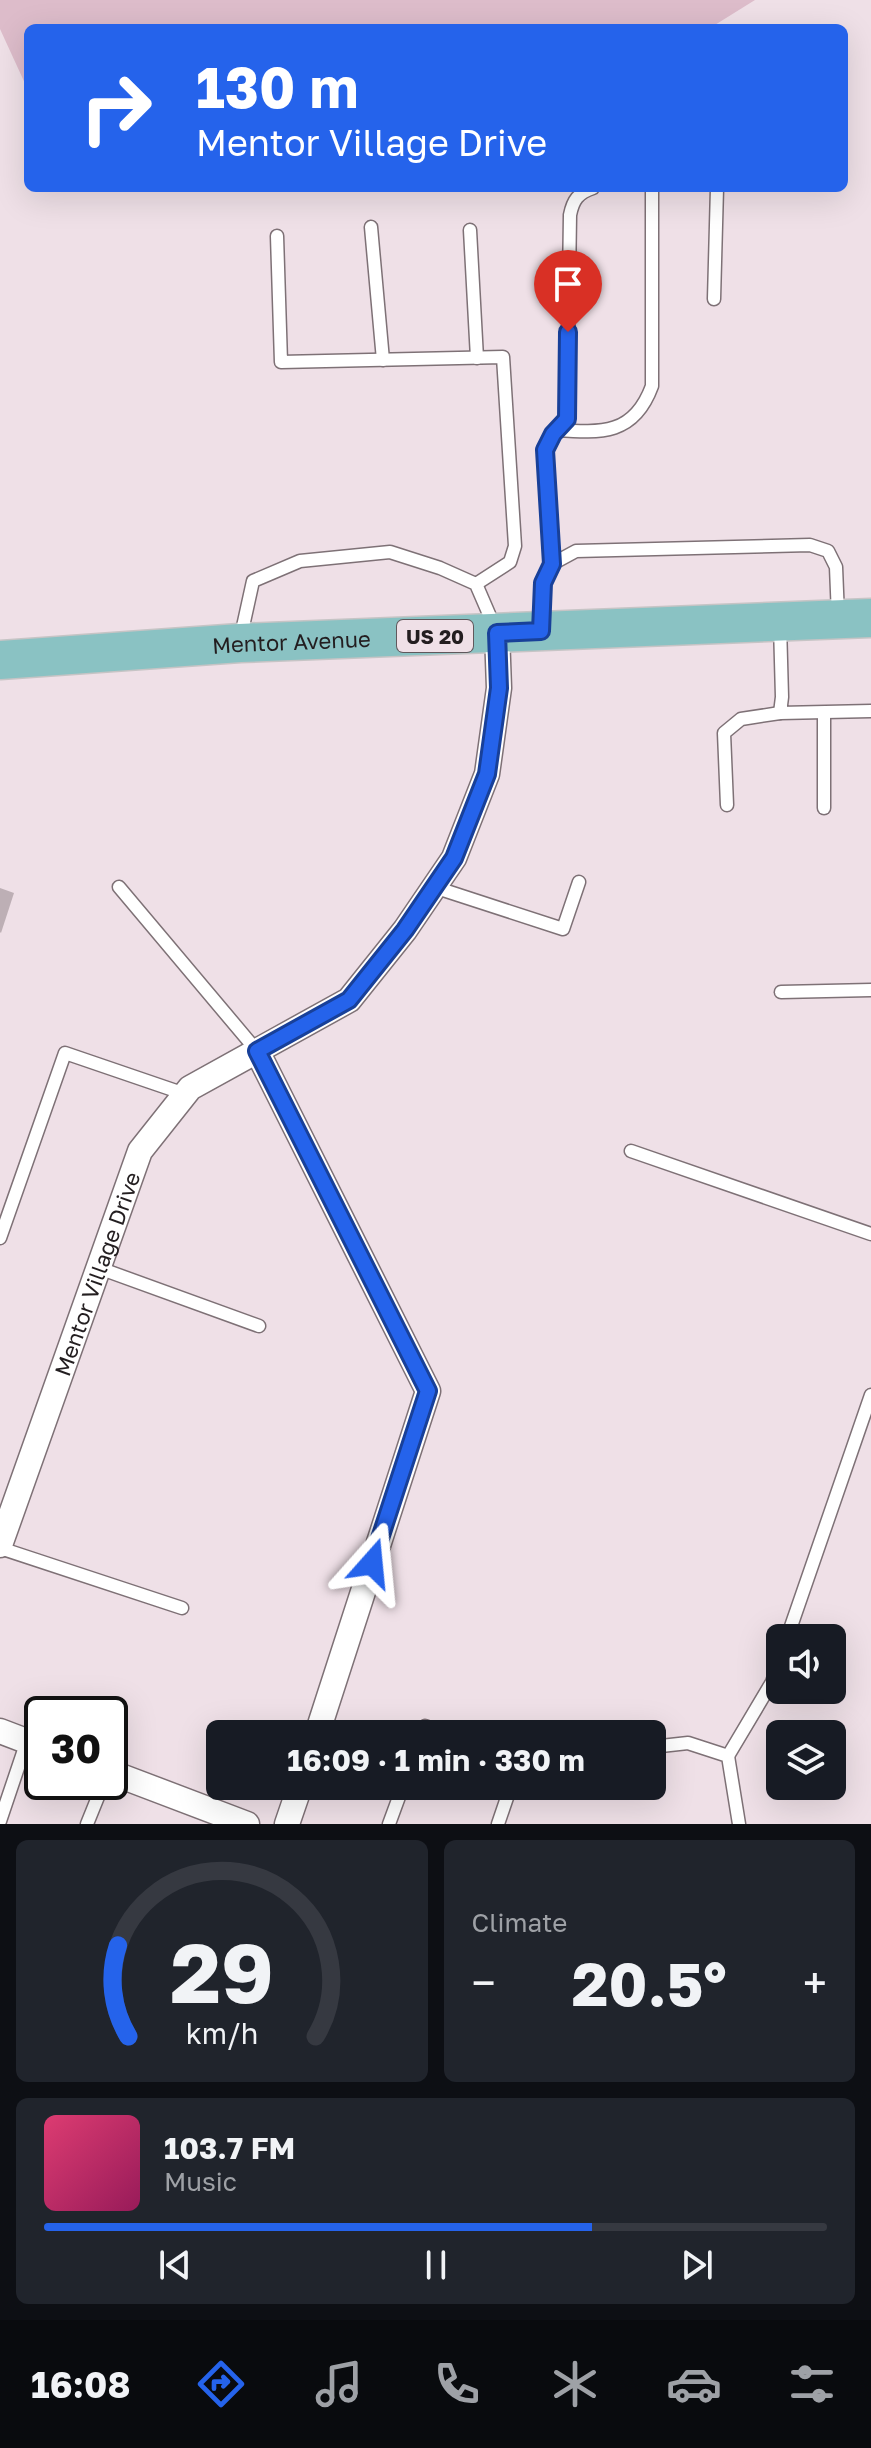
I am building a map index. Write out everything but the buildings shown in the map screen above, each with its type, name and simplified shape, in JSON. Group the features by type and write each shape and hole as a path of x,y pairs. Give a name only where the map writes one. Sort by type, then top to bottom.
{"main road":[{"name":"Mentor Avenue","path":"0,660 240,643 855,619"}],"street":[{"name":"Mentor Village Drive","path":"0,1547 140,1151 190,1088 349,1000 405,930 454,858 487,774 499,688 497,633"},
{"path":"257,1051 428,1391 322,1720"},
{"path":"0,1731 24,1740"},
{"path":"128,1779 247,1824"},
{"path":"287,1824 295,1800"}],"lane":[{"path":"541,631 543,583 552,564 545,450 556,430 567,419 570,215 573,202 582,192"},
{"path":"556,430 598,433 626,424 645,404 652,386 652,192"},
{"path":"714,299 717,192"},
{"path":"371,227 383,360"},
{"path":"470,230 477,358"},
{"path":"277,236 281,362 503,357 515,546 510,562 476,584"},
{"path":"552,564 576,551 810,545 828,551 855,619"},
{"path":"240,643 253,581 300,561 390,552 440,568 476,584 497,633"},
{"path":"779,622 780,713"},
{"path":"727,805 724,733 741,719 780,713 871,711"},
{"path":"824,713 824,808"},
{"path":"434,887 563,929 579,882"},
{"path":"119,887 257,1051"},
{"path":"781,992 871,990"},
{"path":"0,1238 65,1053 185,1094"},
{"path":"631,1151 871,1234"},
{"path":"99,1268 259,1326"},
{"path":"792,1624 871,1395"},
{"path":"0,1547 182,1608"},
{"path":"739,1824 728,1756 766,1692"},
{"path":"666,1745 688,1743 728,1756"},
{"path":"0,1821 24,1767"},
{"path":"87,1824 97,1800"},
{"path":"389,1824 398,1800"},
{"path":"498,1824 506,1800"}],"shaded area":[{"path":"0,0 755,0 716,24 24,24 24,81 0,29"}],"route":[{"path":"372,1563 428,1391 257,1051 349,1000 405,930 454,858 487,774 499,688 497,633 541,631 543,583 552,564 545,450 553,434 567,419 568,332"}]}
